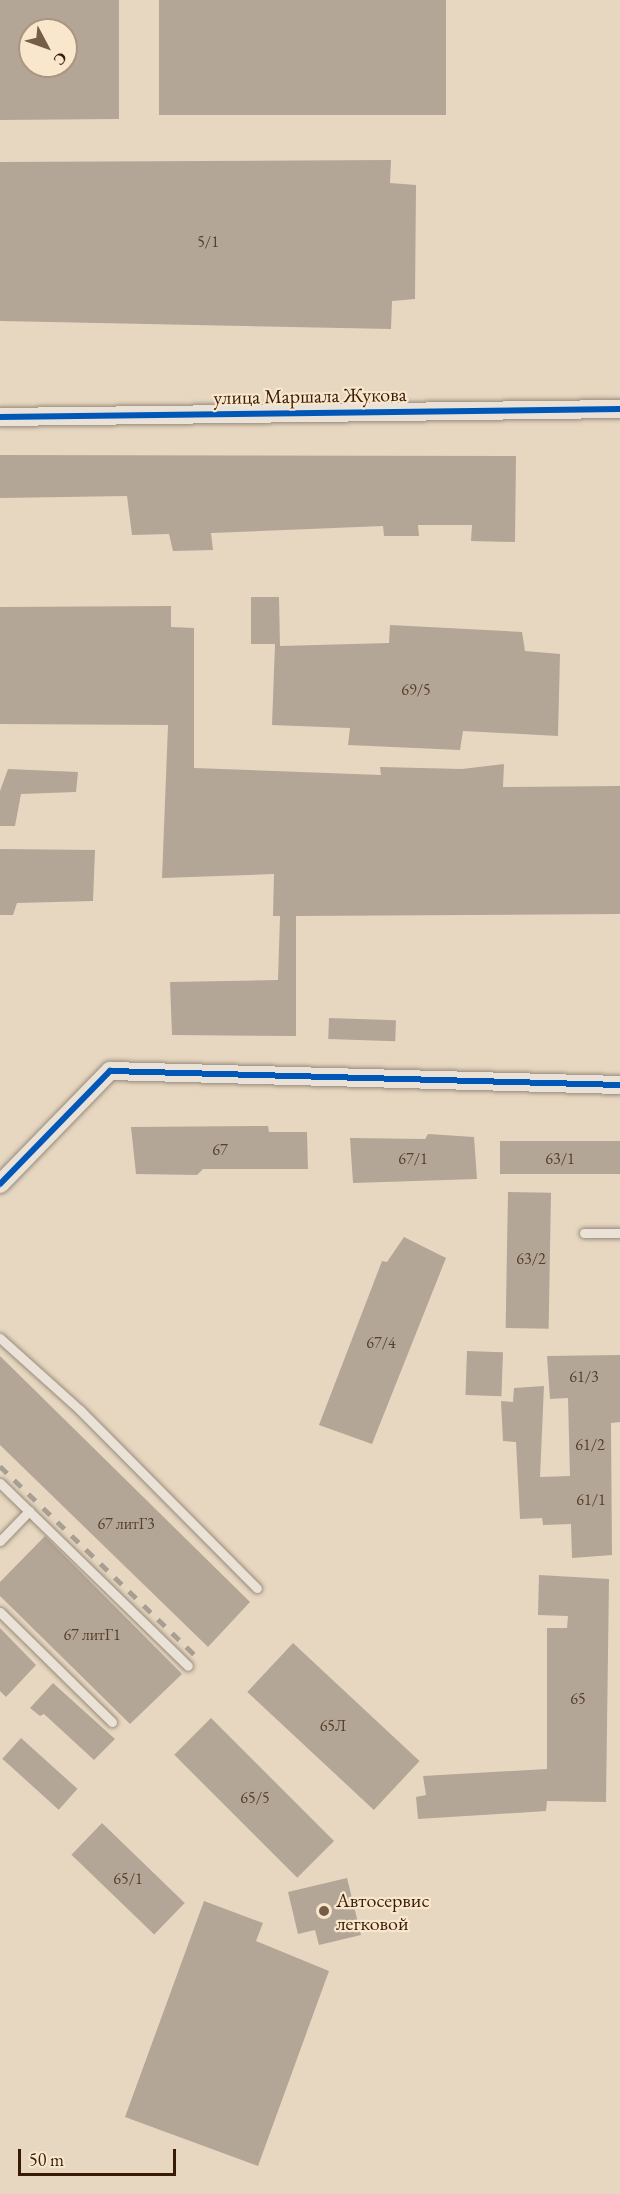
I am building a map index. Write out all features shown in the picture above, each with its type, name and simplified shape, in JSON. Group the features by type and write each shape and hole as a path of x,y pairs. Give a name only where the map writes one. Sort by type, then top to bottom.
{"street":[{"name":"улица Маршала Жукова","path":"0,417 620,409"},
{"path":"0,1184 110,1071 620,1085"}],"lane":[{"path":"584,1233 620,1233"},
{"path":"0,1338 80,1410 257,1588"},
{"path":"0,1483 188,1666"},
{"path":"0,1541 29,1511"},
{"path":"0,1612 112,1722"}],"building":[{"path":"0,0 119,0 119,119 0,120"},
{"path":"159,0 446,0 446,115 159,115"},
{"path":"391,160 390,183 416,185 415,299 392,301 391,329 0,321 0,162"},
{"path":"0,455 516,456 515,542 471,541 472,525 418,525 419,536 384,536 383,526 211,533 213,550 173,551 169,534 132,535 127,496 0,498"},
{"path":"251,597 279,597 280,646 389,643 390,625 522,632 525,651 560,654 558,736 463,731 460,750 348,745 350,728 272,725 275,644 251,644"},
{"path":"171,606 171,627 194,628 194,768 381,775 380,767 462,769 504,764 503,787 620,786 620,914 296,916 296,1036 172,1035 170,982 278,980 280,916 273,916 274,874 162,878 168,725 0,724 0,607"},
{"path":"8,769 78,772 76,792 21,794 15,826 0,826 0,791"},
{"path":"0,849 95,850 93,901 17,903 13,915 0,915"},
{"path":"329,1018 396,1020 395,1041 328,1039"},
{"path":"268,1126 269,1132 307,1132 308,1169 203,1169 197,1175 136,1174 131,1127"},
{"path":"428,1134 474,1137 477,1179 353,1183 350,1138 425,1139"},
{"path":"500,1141 620,1141 620,1174 500,1174"},
{"path":"508,1192 551,1193 549,1329 506,1328"},
{"path":"404,1237 446,1258 372,1444 319,1425 382,1261 387,1262"},
{"path":"467,1351 503,1352 501,1396 465,1395"},
{"path":"620,1355 620,1422 611,1423 612,1555 572,1558 571,1524 543,1525 542,1518 520,1519 516,1442 503,1441 501,1401 513,1402 514,1388 544,1386 540,1477 570,1476 568,1398 550,1399 547,1356"},
{"path":"0,1356 250,1602 208,1647 0,1445"},
{"path":"45,1536 182,1674 130,1724 0,1596 0,1582"},
{"path":"539,1575 609,1579 606,1802 547,1801 546,1811 418,1819 416,1797 426,1795 423,1776 547,1769 547,1628 567,1628 568,1616 538,1615"},
{"path":"0,1628 36,1665 6,1697 0,1691"},
{"path":"293,1643 420,1761 374,1810 247,1692"},
{"path":"53,1683 115,1739 94,1760 44,1714 40,1716 30,1708"},
{"path":"211,1718 334,1841 297,1878 174,1755"},
{"path":"21,1738 77,1789 59,1810 2,1759"},
{"path":"102,1823 185,1903 154,1935 71,1855"},
{"name":"Автосервис легковой","path":"347,1878 361,1935 319,1945 315,1930 298,1934 288,1892"},
{"path":"204,1901 263,1923 256,1941 329,1971 258,2166 125,2117"}],"railway":[{"path":"0,1466 199,1659"}],"cycle path":[{"path":"0,417 620,409"},
{"path":"0,1184 110,1071 620,1085"}],"place":[{"name":"Автосервис легковой","path":"324,1911"}]}
